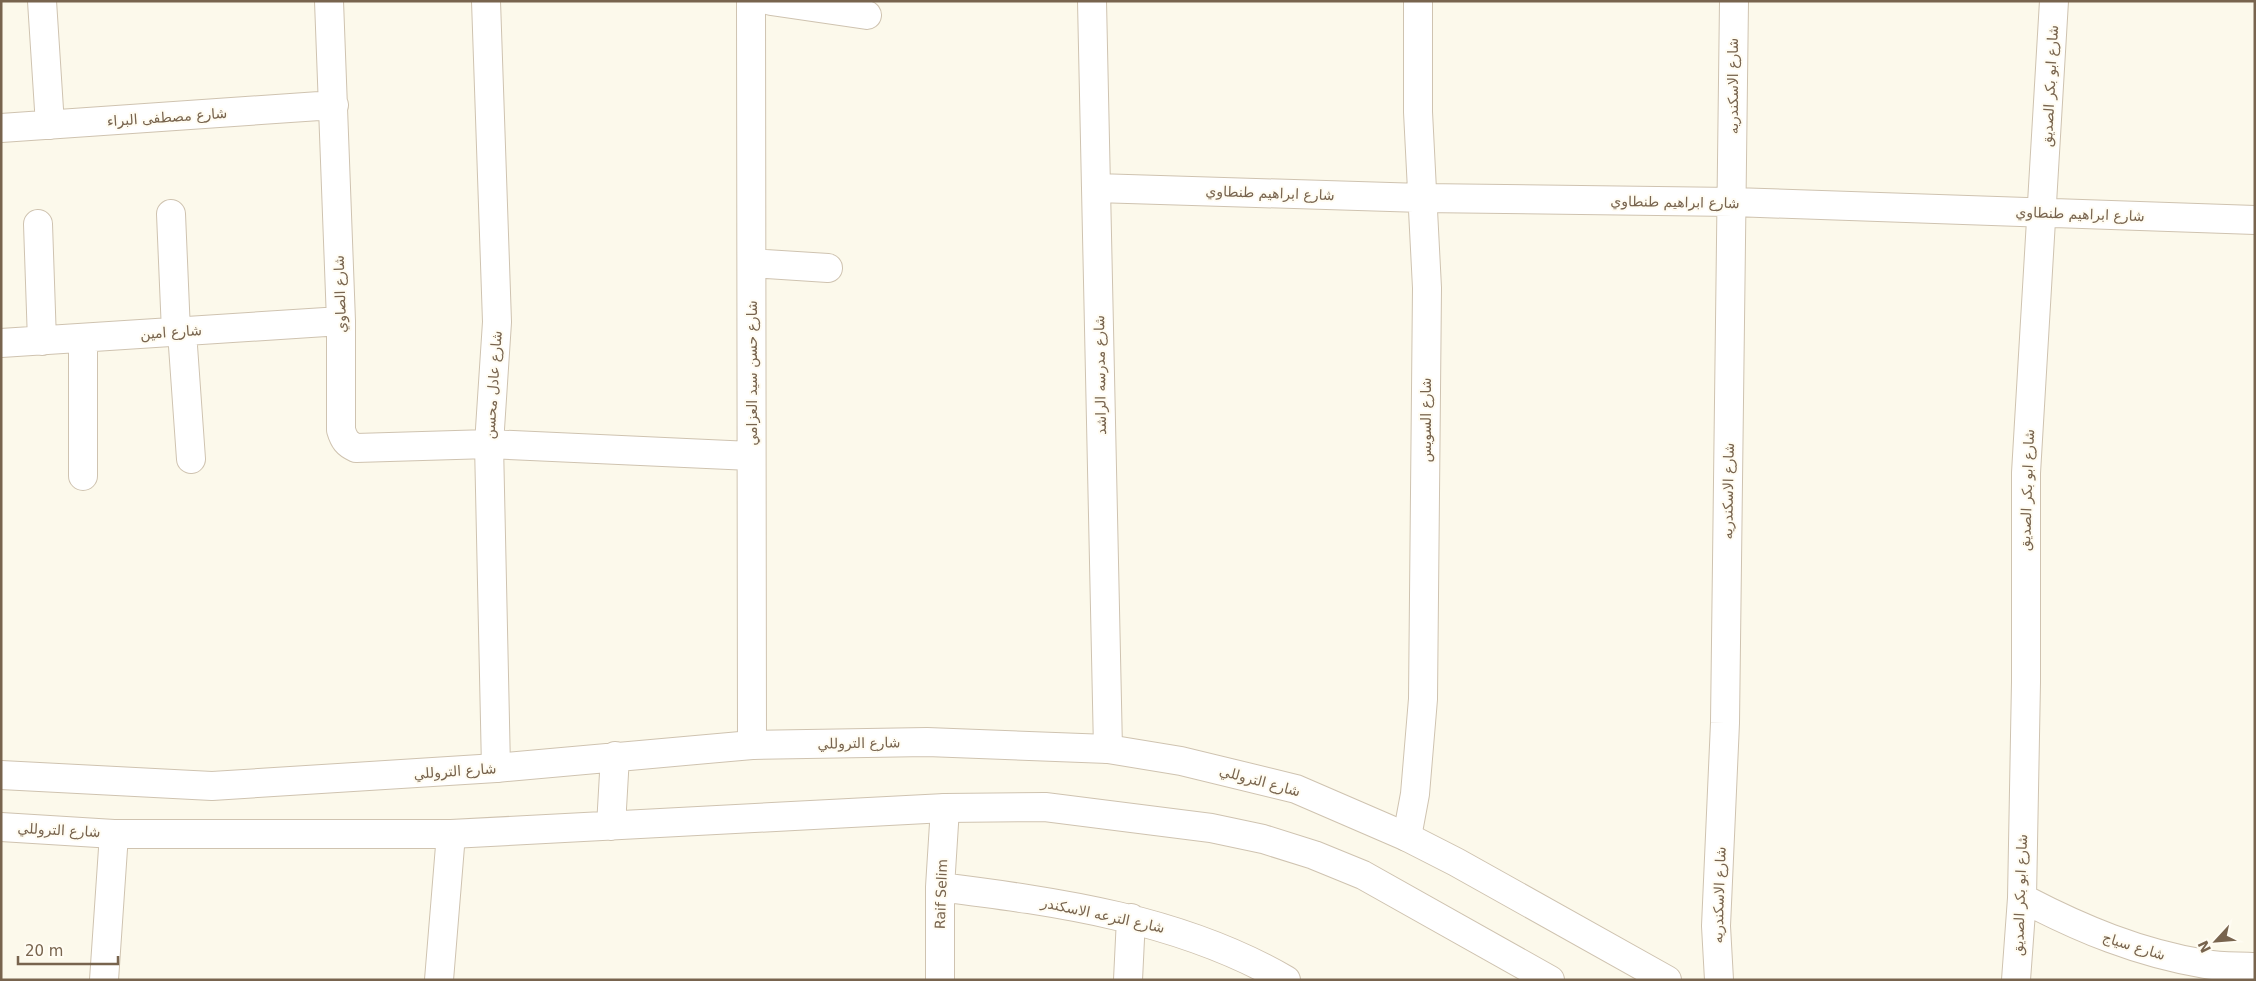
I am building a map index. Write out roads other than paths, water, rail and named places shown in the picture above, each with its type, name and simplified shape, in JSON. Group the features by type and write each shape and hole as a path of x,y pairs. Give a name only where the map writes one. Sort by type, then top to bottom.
{"street":[{"path":"42,1 50,125"},
{"name":"شارع الصاوي","path":"329,1 341,321 341,430 343,438 349,445 356,448 489,444"},
{"name":"شارع عادل محسن","path":"486,1 496,322 489,444 496,768"},
{"name":"شارع حسن سيد العزامي","path":"750,1 752,745"},
{"path":"771,1 867,15"},
{"name":"شارع مدرسه الراشد","path":"1092,1 1108,749"},
{"name":"شارع السويس","path":"1406,837 1415,794 1424,699 1427,288 1418,112 1418,1"},
{"name":"شارع الاسكندريه","path":"1719,980 1716,926 1725,723 1733,202 1734,1"},
{"name":"شارع ابو بكر الصديق","path":"2016,980 2022,898 2026,682 2026,473 2043,212 2054,1"},
{"name":"شارع مصطفى البراء","path":"1,128 334,105"},
{"name":"شارع ابراهيم طنطاوي","path":"1096,188 1422,198 1733,202 2255,220"},
{"path":"171,214 179,332 191,459"},
{"path":"38,224 42,341"},
{"path":"752,264 828,268"},
{"name":"شارع امين","path":"1,344 341,321"},
{"path":"83,338 83,476"},
{"path":"489,444 751,456"},
{"name":"شارع التروللي","path":"1,775 212,786 496,768 752,745 927,742 1108,749 1181,761 1296,789 1406,837 1667,980"},
{"path":"611,826 616,756"},
{"name":"شارع التروللي","path":"1,827 114,834 451,834 945,808 1045,807 1211,828 1263,839 1314,855 1363,875 1550,980"},
{"name":"Raif Selim","path":"940,980 940,887 945,808"},
{"path":"104,980 114,834"},
{"path":"439,980 451,834"},
{"name":"شارع الترعه الاسكندر","path":"940,887 1009,895 1131,918 1194,936 1255,962 1286,980"},
{"name":"شارع سياج","path":"2022,898 2112,941 2149,952 2207,965 2255,967"},
{"path":"1128,980 1131,918"}]}
